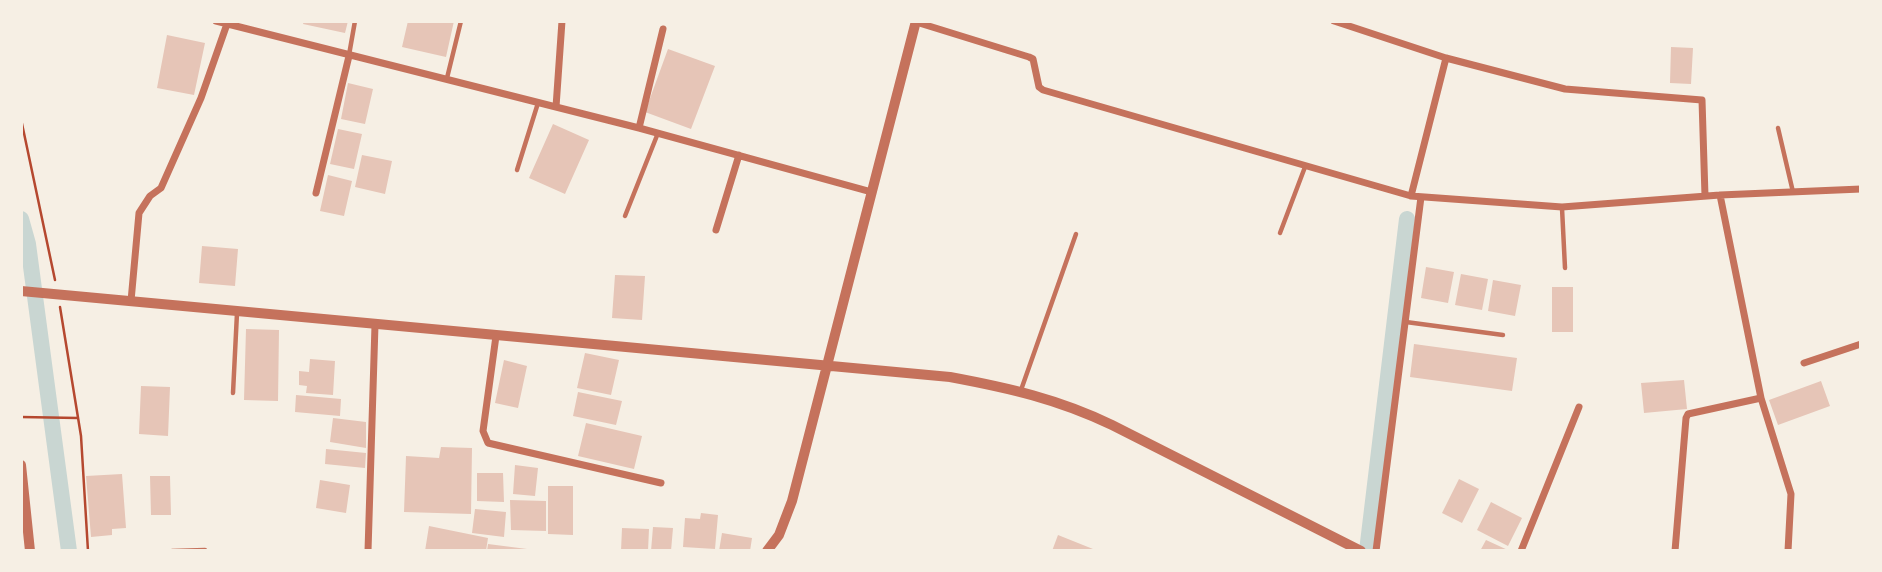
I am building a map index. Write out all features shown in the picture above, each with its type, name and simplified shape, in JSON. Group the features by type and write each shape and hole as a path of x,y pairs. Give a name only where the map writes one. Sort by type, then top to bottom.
{"street":[{"path":"216,21 659,133 872,192"},
{"path":"556,107 562,21"},
{"path":"1334,21 1446,58 1564,89 1702,100 1705,196"},
{"path":"767,551 779,535 792,501 916,22 1029,57 1033,60 1039,87 1043,90 1410,196 1562,207 1720,195 1861,189"},
{"path":"131,301 139,213 150,196 161,188 201,98 227,23"},
{"path":"639,128 663,29"},
{"path":"316,193 349,56"},
{"path":"1410,196 1446,58"},
{"path":"716,230 739,155"},
{"path":"1720,195 1760,398 1791,494 1788,551"},
{"path":"1376,551 1421,197"},
{"path":"21,291 950,377 1021,390 1075,407 1355,549"},
{"path":"368,551 375,325"},
{"path":"496,335 483,431 488,443 662,483"},
{"path":"1804,363 1861,344"},
{"path":"1675,551 1688,414 1760,398"},
{"path":"1521,551 1579,407"},
{"path":"21,465 30,551"}],"lane":[{"path":"349,56 355,21"},
{"path":"446,79 461,21"},
{"path":"517,170 538,103"},
{"path":"1778,128 1793,192"},
{"path":"625,216 659,133"},
{"path":"1280,233 1305,167"},
{"path":"1562,207 1565,268"},
{"path":"1021,390 1076,234"},
{"path":"233,393 237,312"},
{"path":"1406,322 1503,335"},
{"path":"172,551 205,550"}],"path":[{"path":"21,119 78,418 89,551"},
{"path":"21,418 78,418"}],"building":[{"path":"304,21 348,21 345,33 303,24"},
{"path":"408,21 454,21 446,57 402,47"},
{"path":"167,35 205,43 194,95 157,88"},
{"path":"1671,47 1693,48 1691,84 1670,83"},
{"path":"668,49 715,66 691,129 645,112"},
{"path":"348,83 373,89 365,124 341,119"},
{"path":"553,124 589,140 565,194 529,178"},
{"path":"338,129 362,134 354,169 330,164"},
{"path":"362,155 392,161 385,194 355,187"},
{"path":"328,175 352,181 344,216 320,211"},
{"path":"202,246 238,249 235,286 199,283"},
{"path":"1426,267 1454,272 1448,303 1421,298"},
{"path":"1461,274 1488,279 1482,310 1455,305"},
{"path":"615,275 645,276 642,320 612,318"},
{"path":"1493,280 1521,285 1515,316 1488,311"},
{"path":"1552,287 1573,287 1573,332 1552,332"},
{"path":"246,329 279,330 278,401 244,400"},
{"path":"1414,344 1517,358 1512,391 1410,377"},
{"path":"585,353 619,360 611,395 577,388"},
{"path":"310,359 335,361 333,395 306,393 307,386 299,385 299,371 309,372"},
{"path":"504,360 527,366 518,408 495,403"},
{"path":"1684,380 1687,409 1644,413 1641,383"},
{"path":"1821,381 1830,406 1778,425 1769,400"},
{"path":"141,386 170,387 168,436 139,434"},
{"path":"578,392 622,401 616,425 573,416"},
{"path":"296,395 341,399 340,416 295,412"},
{"path":"333,418 366,422 366,448 330,442"},
{"path":"586,423 642,436 634,469 578,456"},
{"path":"441,447 472,448 471,514 404,512 406,456 439,458"},
{"path":"326,449 366,453 365,468 325,464"},
{"path":"515,465 538,468 535,496 513,494"},
{"path":"477,473 503,473 504,502 477,501"},
{"path":"122,474 126,528 112,529 112,535 91,537 86,476"},
{"path":"150,476 170,476 171,515 151,515"},
{"path":"1459,479 1479,489 1462,523 1442,513"},
{"path":"320,480 350,485 346,513 316,508"},
{"path":"548,486 573,486 573,535 548,534"},
{"path":"510,500 546,501 546,531 511,530"},
{"path":"1491,502 1522,518 1508,546 1477,530"},
{"path":"475,509 506,512 504,537 472,533"},
{"path":"701,513 718,515 715,549 683,547 685,518 700,519"},
{"path":"429,526 488,538 486,551 425,551"},
{"path":"653,527 673,528 671,551 651,551"},
{"path":"622,528 649,529 648,551 621,551"},
{"path":"722,533 752,538 750,551 719,551"},
{"path":"1058,535 1098,551 1052,551"},
{"path":"1486,540 1510,551 1480,551"},
{"path":"488,544 527,549 527,551 487,551"}],"waterway":[{"path":"21,219 28,244 69,551"},
{"path":"1367,551 1407,219"}]}
